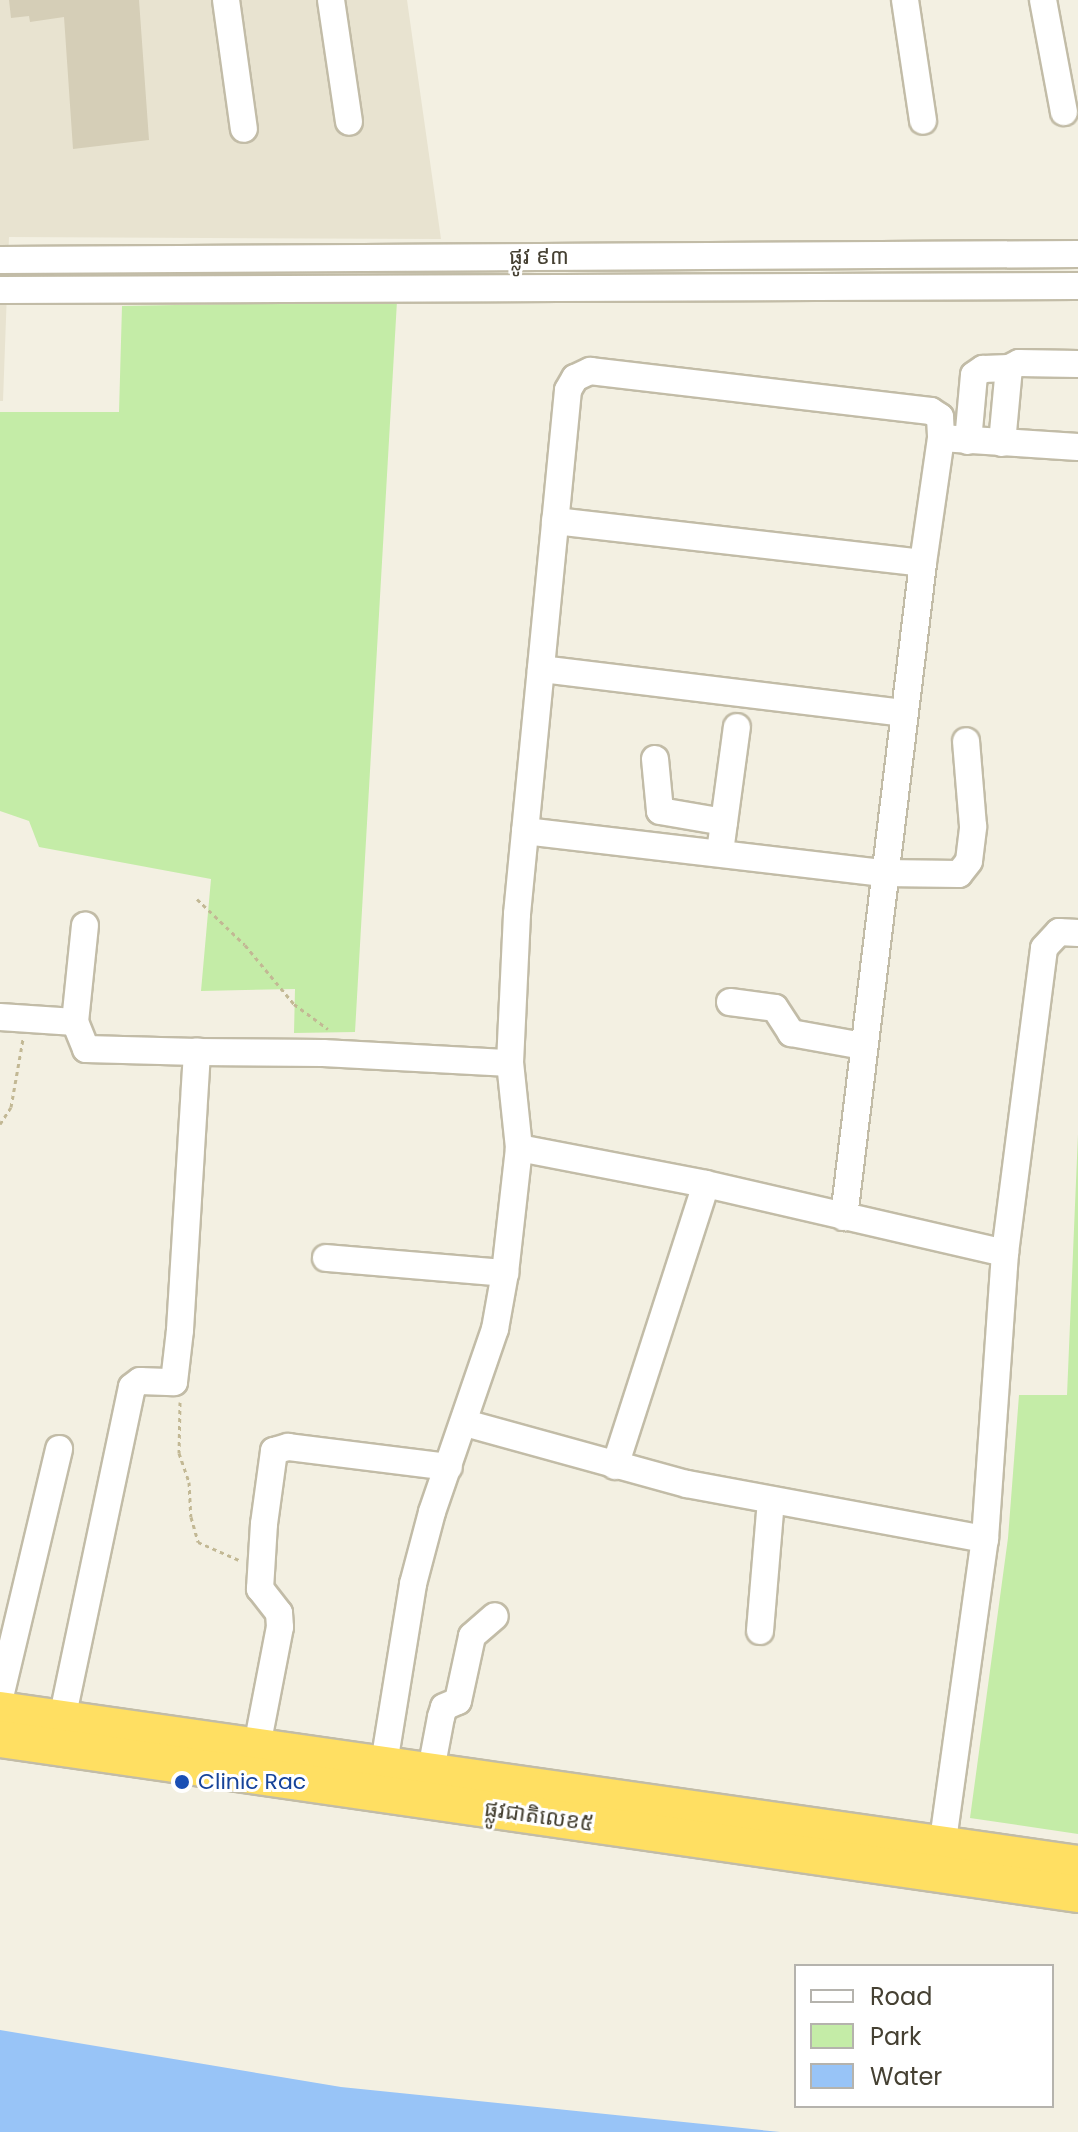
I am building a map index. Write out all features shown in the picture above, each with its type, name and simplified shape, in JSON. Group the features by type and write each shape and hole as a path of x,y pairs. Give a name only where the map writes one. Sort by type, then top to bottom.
{"highway":[{"name":"ផ្លូវជាតិលេខ៥","path":"0,1710 257,1746 382,1778 431,1770 941,1859 1078,1894"},
{"name":"ផ្លូវជាតិលេខ៥","path":"0,1739 382,1778 941,1859 1078,1864"}],"street":[{"path":"226,0 244,129"},
{"path":"331,0 349,122"},
{"path":"905,0 923,121"},
{"path":"1043,0 1064,112"},
{"name":"ផ្លូវ ៩៣","path":"0,260 1078,254"},
{"name":"ផ្លូវ ៩៣","path":"0,290 1078,286"},
{"path":"968,441 974,375 983,369 1009,368 1019,363 1078,364"},
{"path":"1002,443 1009,368"},
{"path":"382,1778 413,1584 432,1512 495,1329 505,1273 519,1148 510,1063 525,831 568,390 575,378 590,371 931,411 940,417 941,438 884,873 844,1217"},
{"path":"941,438 1078,447"},
{"path":"555,521 923,563"},
{"path":"541,669 904,713"},
{"path":"720,852 737,727"},
{"path":"525,831 884,873 959,874 969,861 973,826 966,741"},
{"path":"655,759 660,811 724,822"},
{"path":"85,926 75,1022 86,1049 323,1053 510,1063"},
{"path":"941,1859 985,1539 1005,1253 1044,948 1059,932 1078,933"},
{"path":"730,1002 775,1008 791,1033 863,1046"},
{"path":"0,1017 75,1022"},
{"path":"62,1719 132,1387 140,1381 174,1382 197,1052"},
{"path":"519,1148 706,1184 1005,1253"},
{"path":"615,1466 706,1184"},
{"path":"326,1258 505,1273"},
{"path":"465,1423 615,1466 771,1500 985,1539"},
{"path":"257,1746 280,1627 279,1613 260,1589 268,1482 275,1450 288,1447 449,1467"},
{"path":"0,1697 59,1449"},
{"path":"760,1631 771,1500"},
{"path":"431,1770 444,1707 458,1701 472,1636 495,1616"}],"path":[{"path":"197,899 245,945 294,1004 328,1029"},
{"path":"0,1124 11,1107 27,1019"},
{"path":"174,1382 181,1392 179,1453 189,1482 191,1517 198,1542 261,1569"}],"shaded area":[{"path":"0,0 407,0 441,239 9,237 3,401 0,401"}],"green space":[{"path":"397,301 355,1032 294,1033 295,989 201,991 211,879 39,847 29,821 0,811 0,412 119,412 122,306"},
{"path":"1078,1134 1078,1834 970,1818 1008,1538 1019,1395 1067,1395"}],"water":[{"path":"0,2030 341,2087 780,2132 0,2132"}],"building":[{"path":"9,0 139,0 149,140 73,149 64,17 30,22 29,16 11,18"}],"place":[{"name":"Clinic Rac","path":"182,1782"}]}
